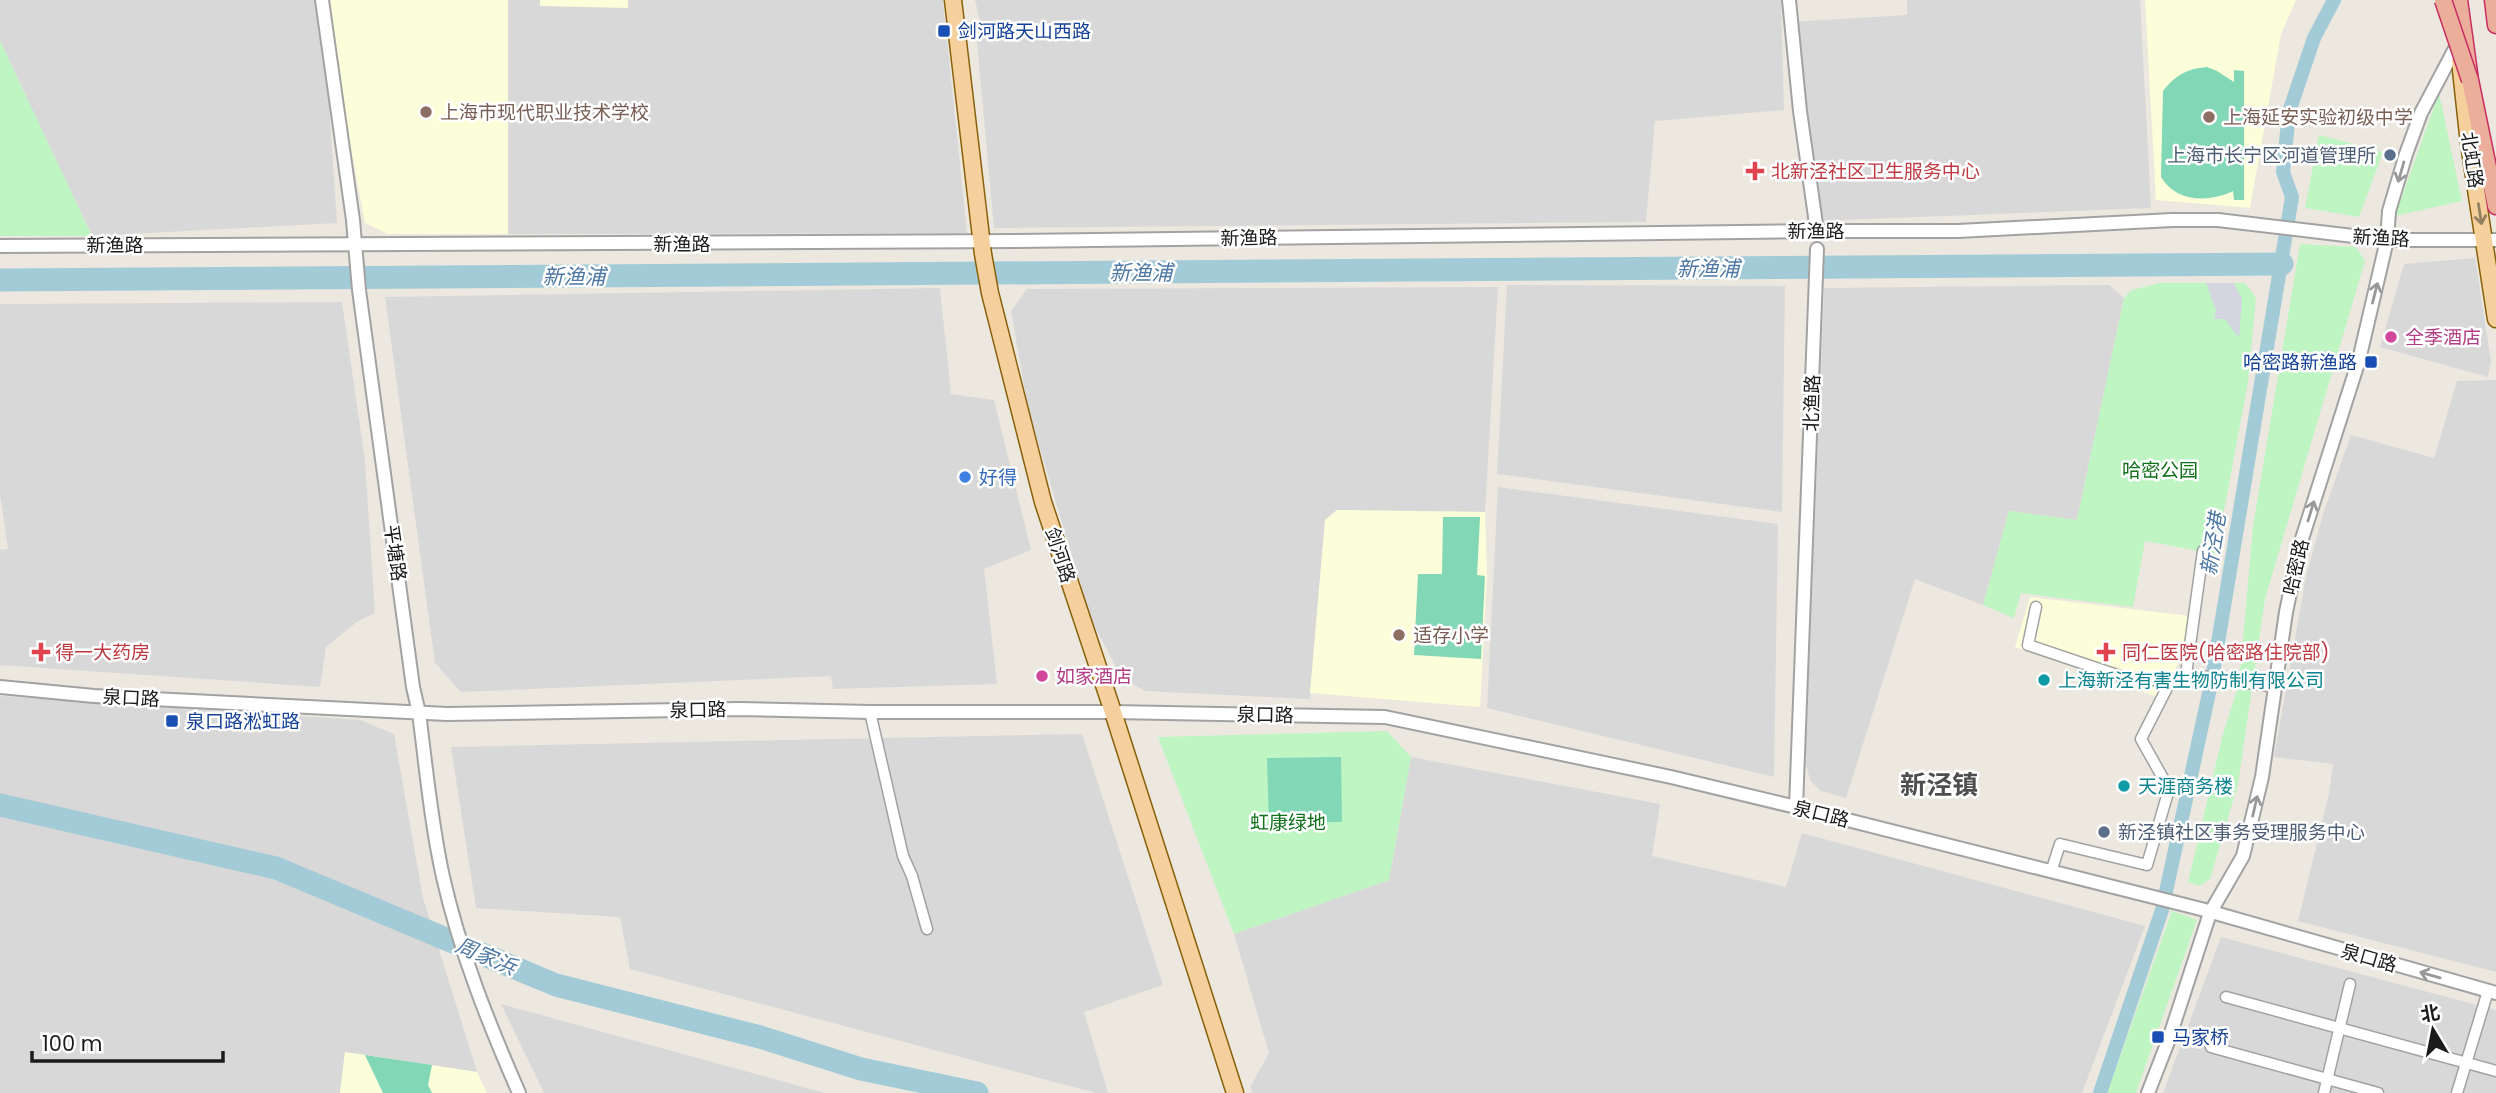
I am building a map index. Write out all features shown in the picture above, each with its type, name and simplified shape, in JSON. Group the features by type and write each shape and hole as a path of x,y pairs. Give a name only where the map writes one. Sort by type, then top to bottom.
{"highway":[{"path":"2443,0 2470,80"},
{"path":"2459,0 2470,80 2496,206"},
{"path":"2493,0 2496,25"}],"main road":[{"name":"剑河路","path":"953,0 990,293 1042,502 1113,712 1235,1093"},
{"name":"北虹路","path":"2452,0 2469,144 2490,240 2496,319"}],"street":[{"name":"平塘路","path":"322,0 413,687 443,875 463,954 482,1007 519,1093"},
{"name":"北渔路","path":"1789,0 1800,111 1817,231 1796,807"},
{"name":"哈密路","path":"2148,1093 2169,1039 2206,911 2243,856 2262,778 2286,612 2300,545 2359,360 2387,240 2389,211 2413,133 2458,43"},
{"name":"新渔路","path":"0,246 982,242 1958,231 2172,220 2218,220 2387,240 2490,240"},
{"path":"2186,674 2203,551"},
{"path":"2036,607 2028,645 2120,676 2170,682 2186,674 2239,684 2275,687"},
{"path":"2051,872 2060,844 2147,865 2169,789 2141,739 2170,682"},
{"name":"泉口路","path":"0,687 106,696 419,713 739,709 1385,717 1671,777 1796,807 2206,911 2492,992"},
{"path":"870,712 903,856 912,876 927,929"},
{"path":"2324,1093 2350,984"},
{"path":"2457,1093 2492,992"},
{"path":"2226,997 2496,1071"},
{"path":"2211,1047 2378,1093"}],"shaded area":[{"path":"0,0 322,0 337,223 92,236 0,41"},
{"name":"上海市现代职业技术学校","path":"323,0 508,0 508,234 388,234 365,223"},
{"path":"508,0 943,0 967,233 508,234"},
{"path":"540,0 628,0 628,8 540,6"},
{"path":"975,0 1781,0 1784,110 1655,121 1646,222 994,228 976,31 982,30"},
{"path":"1907,0 2140,0 2151,208 1816,221 1791,22 1907,15"},
{"name":"上海延安实验初级中学","path":"2145,0 2296,0 2281,34 2250,208 2156,200"},
{"path":"2475,258 2491,361 2488,377 2380,347 2404,264"},
{"path":"2206,283 2234,283 2242,299 2239,338 2225,319 2214,319 2216,310"},
{"path":"1507,285 1785,286 1782,512 1497,474"},
{"path":"2109,285 2124,298 2077,520 2009,511 1983,605 1915,579 1846,798 1821,791 1810,780 1805,761 1824,288"},
{"path":"1498,287 1485,512 1337,510 1325,520 1310,699 1145,691 1121,677 1091,619 1028,409 1011,311 1027,289"},
{"path":"940,288 951,394 994,400 1031,550 984,569 997,684 833,689 831,676 461,692 435,663 385,297"},
{"path":"342,302 365,461 375,613 358,621 326,647 320,687 0,665 0,550 8,549 0,493 0,304"},
{"path":"2496,380 2496,972 2298,921 2329,794 2333,764 2274,757 2306,576 2323,514 2351,435 2434,458 2457,381"},
{"path":"1498,487 1778,524 1774,777 1487,708"},
{"name":"适存小学","path":"1337,510 1485,512 1487,576 1480,707 1310,693 1325,520"},
{"name":"同仁医院(哈密路住院部)","path":"2030,597 2190,616 2183,656 2158,697 2015,647"},
{"path":"0,696 360,720 394,734 423,898 477,1072 345,1052 340,1093 0,1093"},
{"path":"1082,734 1163,985 1084,1012 1108,1093 1096,1093 630,969 620,917 476,908 451,747"},
{"path":"1411,757 1660,804 1652,856 1786,887 1802,833 2145,926 2082,1093 1253,1093 1250,1087 1269,1053 1234,934 1389,880"},
{"path":"2221,937 2496,1010 2496,1093 2163,1093"},
{"path":"501,1004 825,1093 544,1093"},
{"path":"345,1052 477,1072 487,1093 340,1093"}],"green space":[{"path":"0,41 92,236 0,236"},
{"path":"2207,67 2234,82 2234,70 2244,71 2244,200 2234,200 2233,191 2213,197 2184,196 2167,185 2161,177 2163,91 2182,74"},
{"path":"2439,93 2462,201 2395,216"},
{"path":"2319,135 2383,152 2359,217 2305,208"},
{"path":"2300,244 2356,247 2365,261 2265,599 2238,784 2210,879 2199,886 2188,882 2223,734 2239,684 2253,526"},
{"name":"哈密公园","path":"2160,283 2245,283 2256,298 2248,382 2216,554 2145,541 2133,607 2021,593 2014,618 1983,605 2009,511 2077,520 2124,298 2132,290"},
{"path":"1443,517 1480,517 1477,575 1485,576 1481,659 1414,655 1418,574 1442,574"},
{"name":"虹康绿地","path":"1387,731 1411,757 1389,880 1234,934 1158,737"},
{"path":"1341,757 1342,822 1269,823 1267,758"},
{"path":"2172,911 2197,920 2136,1093 2107,1093"},
{"path":"365,1055 432,1065 428,1085 432,1093 383,1093"}],"waterway":[{"name":"新泾港","path":"2100,1093 2162,910 2212,679 2292,197 2283,172 2289,112 2314,38 2334,0"},
{"name":"新渔浦","path":"0,280 2282,264"},
{"name":"周家浜","path":"0,805 276,868 556,985 760,1037 861,1069 977,1093"}],"place":[{"name":"剑河路天山西路","path":"944,31"},
{"name":"上海市现代职业技术学校","path":"426,112"},
{"name":"上海延安实验初级中学","path":"2209,117"},
{"name":"上海市长宁区河道管理所","path":"2390,155"},
{"name":"北新泾社区卫生服务中心","path":"1755,171"},
{"name":"全季酒店","path":"2391,337"},
{"name":"哈密路新渔路","path":"2371,362"},
{"name":"好得","path":"965,477"},
{"name":"适存小学","path":"1399,635"},
{"name":"得一大药房","path":"41,652"},
{"name":"同仁医院(哈密路住院部)","path":"2106,652"},
{"name":"如家酒店","path":"1042,676"},
{"name":"上海新泾有害生物防制有限公司","path":"2044,680"},
{"name":"泉口路淞虹路","path":"172,721"},
{"name":"天涯商务楼","path":"2124,786"},
{"name":"新泾镇社区事务受理服务中心","path":"2104,832"},
{"name":"马家桥","path":"2158,1037"}],"district":[{"name":"新泾镇","path":"1939,785"}]}
